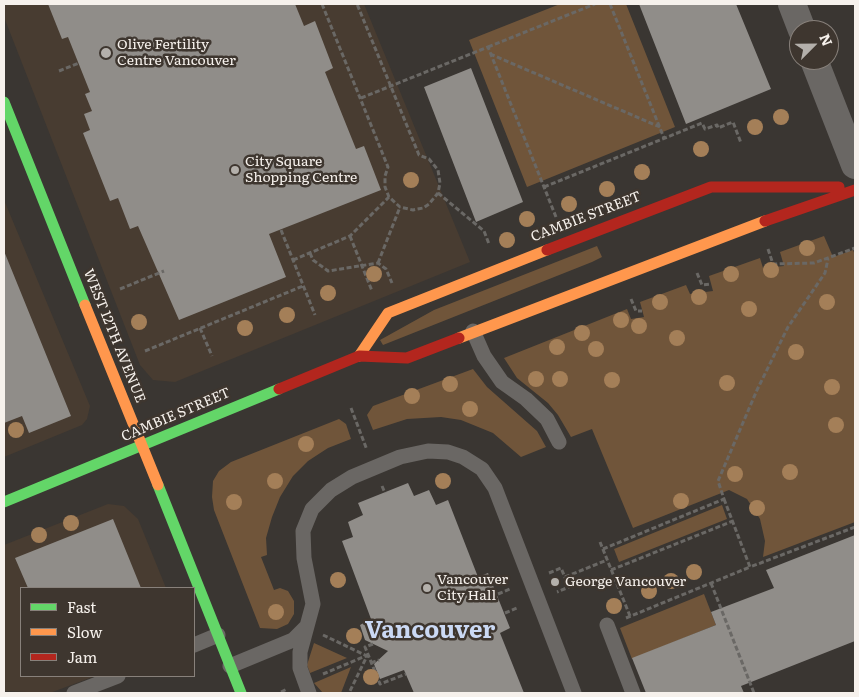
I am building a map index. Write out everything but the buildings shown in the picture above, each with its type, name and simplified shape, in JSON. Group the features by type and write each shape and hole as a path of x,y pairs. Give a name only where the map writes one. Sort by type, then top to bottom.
{"main road":[{"name":"WEST 12TH AVENUE","path":"4,102 241,693"},
{"name":"CAMBIE STREET","path":"359,356 388,313 695,192 711,187 855,189"},
{"name":"CAMBIE STREET","path":"4,502 359,356 407,358 725,235 855,189"}],"street":[{"path":"792,4 798,20"},
{"path":"818,70 855,165"}],"lane":[{"path":"473,331 484,356 502,382 526,399 547,419 559,442"},
{"path":"309,693 300,668 300,652 313,604 304,558 303,531 312,509 331,490 374,466 400,457 428,451 448,452 464,457 482,469 495,488 574,693"},
{"path":"607,625 633,693"},
{"path":"230,666 293,640 306,627"},
{"path":"195,645 218,636"},
{"path":"74,693 115,677"}],"path":[{"path":"322,4 388,167 385,176 385,187 389,197 400,207 413,210 423,208 430,204 438,193 440,183 438,170 429,159 418,154 357,4"},
{"path":"361,98 595,4"},
{"path":"610,4 664,138"},
{"path":"488,47 556,217"},
{"path":"490,53 660,127"},
{"path":"59,71 79,63"},
{"path":"544,187 702,123 704,129 716,125 718,128 732,122 741,143"},
{"path":"438,193 484,231 489,244"},
{"path":"293,260 350,236 389,197"},
{"path":"378,264 400,207"},
{"path":"281,230 315,315"},
{"path":"350,236 372,291"},
{"path":"768,249 773,264 814,263 855,248"},
{"path":"310,253 313,260 328,271 378,264 386,269 392,283"},
{"path":"750,567 718,481 753,400 788,327 825,272 828,259"},
{"path":"120,289 164,271"},
{"path":"697,273 702,285 711,284"},
{"path":"145,351 303,286"},
{"path":"631,299 636,311 642,311"},
{"path":"200,328 212,356"},
{"path":"352,408 370,456"},
{"path":"603,549 724,499"},
{"path":"611,570 733,522"},
{"path":"607,625 855,527"},
{"path":"600,542 630,616"},
{"path":"565,577 607,560"},
{"path":"544,575 561,568 565,577 569,587 552,594"},
{"path":"508,582 513,595"},
{"path":"711,583 754,693"},
{"path":"498,594 510,589"},
{"path":"515,602 520,613"},
{"path":"505,613 518,608"},
{"path":"326,627 323,635 368,656"},
{"path":"373,644 365,647 380,684 406,674"},
{"path":"321,675 368,656"},
{"path":"349,693 368,656"},
{"path":"371,663 379,660"}],"shaded area":[{"path":"4,4 364,4 470,262 175,382 153,380 140,365 4,17"},
{"path":"560,4 626,4 675,127 527,187 469,40"},
{"path":"4,200 90,406 87,419 82,425 4,457"},
{"path":"824,236 833,257 853,250 855,255 855,522 763,557 765,541 760,519 747,499 729,490 633,528 592,429 571,437 558,415 548,403 517,378 504,358 627,309 631,319 644,317 640,302 686,285 690,294 713,291 709,276 760,258 763,268 784,266 780,252"},
{"path":"597,246 602,257 592,262 383,345 380,340 434,310"},
{"path":"473,369 487,387 537,431 546,447 521,457 493,433 461,420 441,417 407,419 373,430 367,415 373,406"},
{"path":"339,419 346,424 351,439 328,448 308,461 293,476 280,497 272,517 266,538 267,555 261,557 274,590 280,588 288,591 294,601 294,614 288,624 277,629 260,628 214,510 212,497 213,481 219,471 231,462"},
{"path":"108,504 124,506 138,519 166,587 20,587 20,677 92,677 50,693 4,691 4,545"},
{"path":"722,505 727,519 619,562 614,549"},
{"path":"704,594 716,625 632,659 620,628"},
{"path":"314,643 347,658 310,673 307,665"},
{"path":"351,667 341,693 323,693 314,683"}],"traffic: fast":[{"path":"4,102 85,305"},
{"path":"4,502 279,389"},
{"path":"158,485 241,693"}],"traffic: slow":[{"path":"459,338 765,221"},
{"path":"359,356 388,313 547,250"},
{"path":"85,305 158,485"}],"traffic: jam":[{"path":"547,250 711,187 839,187"},
{"path":"765,221 855,190"},
{"path":"279,389 359,356 407,358 459,338"}],"place":[{"name":"Olive Fertility Centre Vancouver","path":"106,53"},
{"name":"City Square Shopping Centre","path":"235,170"},
{"name":"George Vancouver","path":"555,582"},
{"name":"Vancouver City Hall","path":"427,588"}],"district":[{"name":"Vancouver","path":"430,631"}]}
